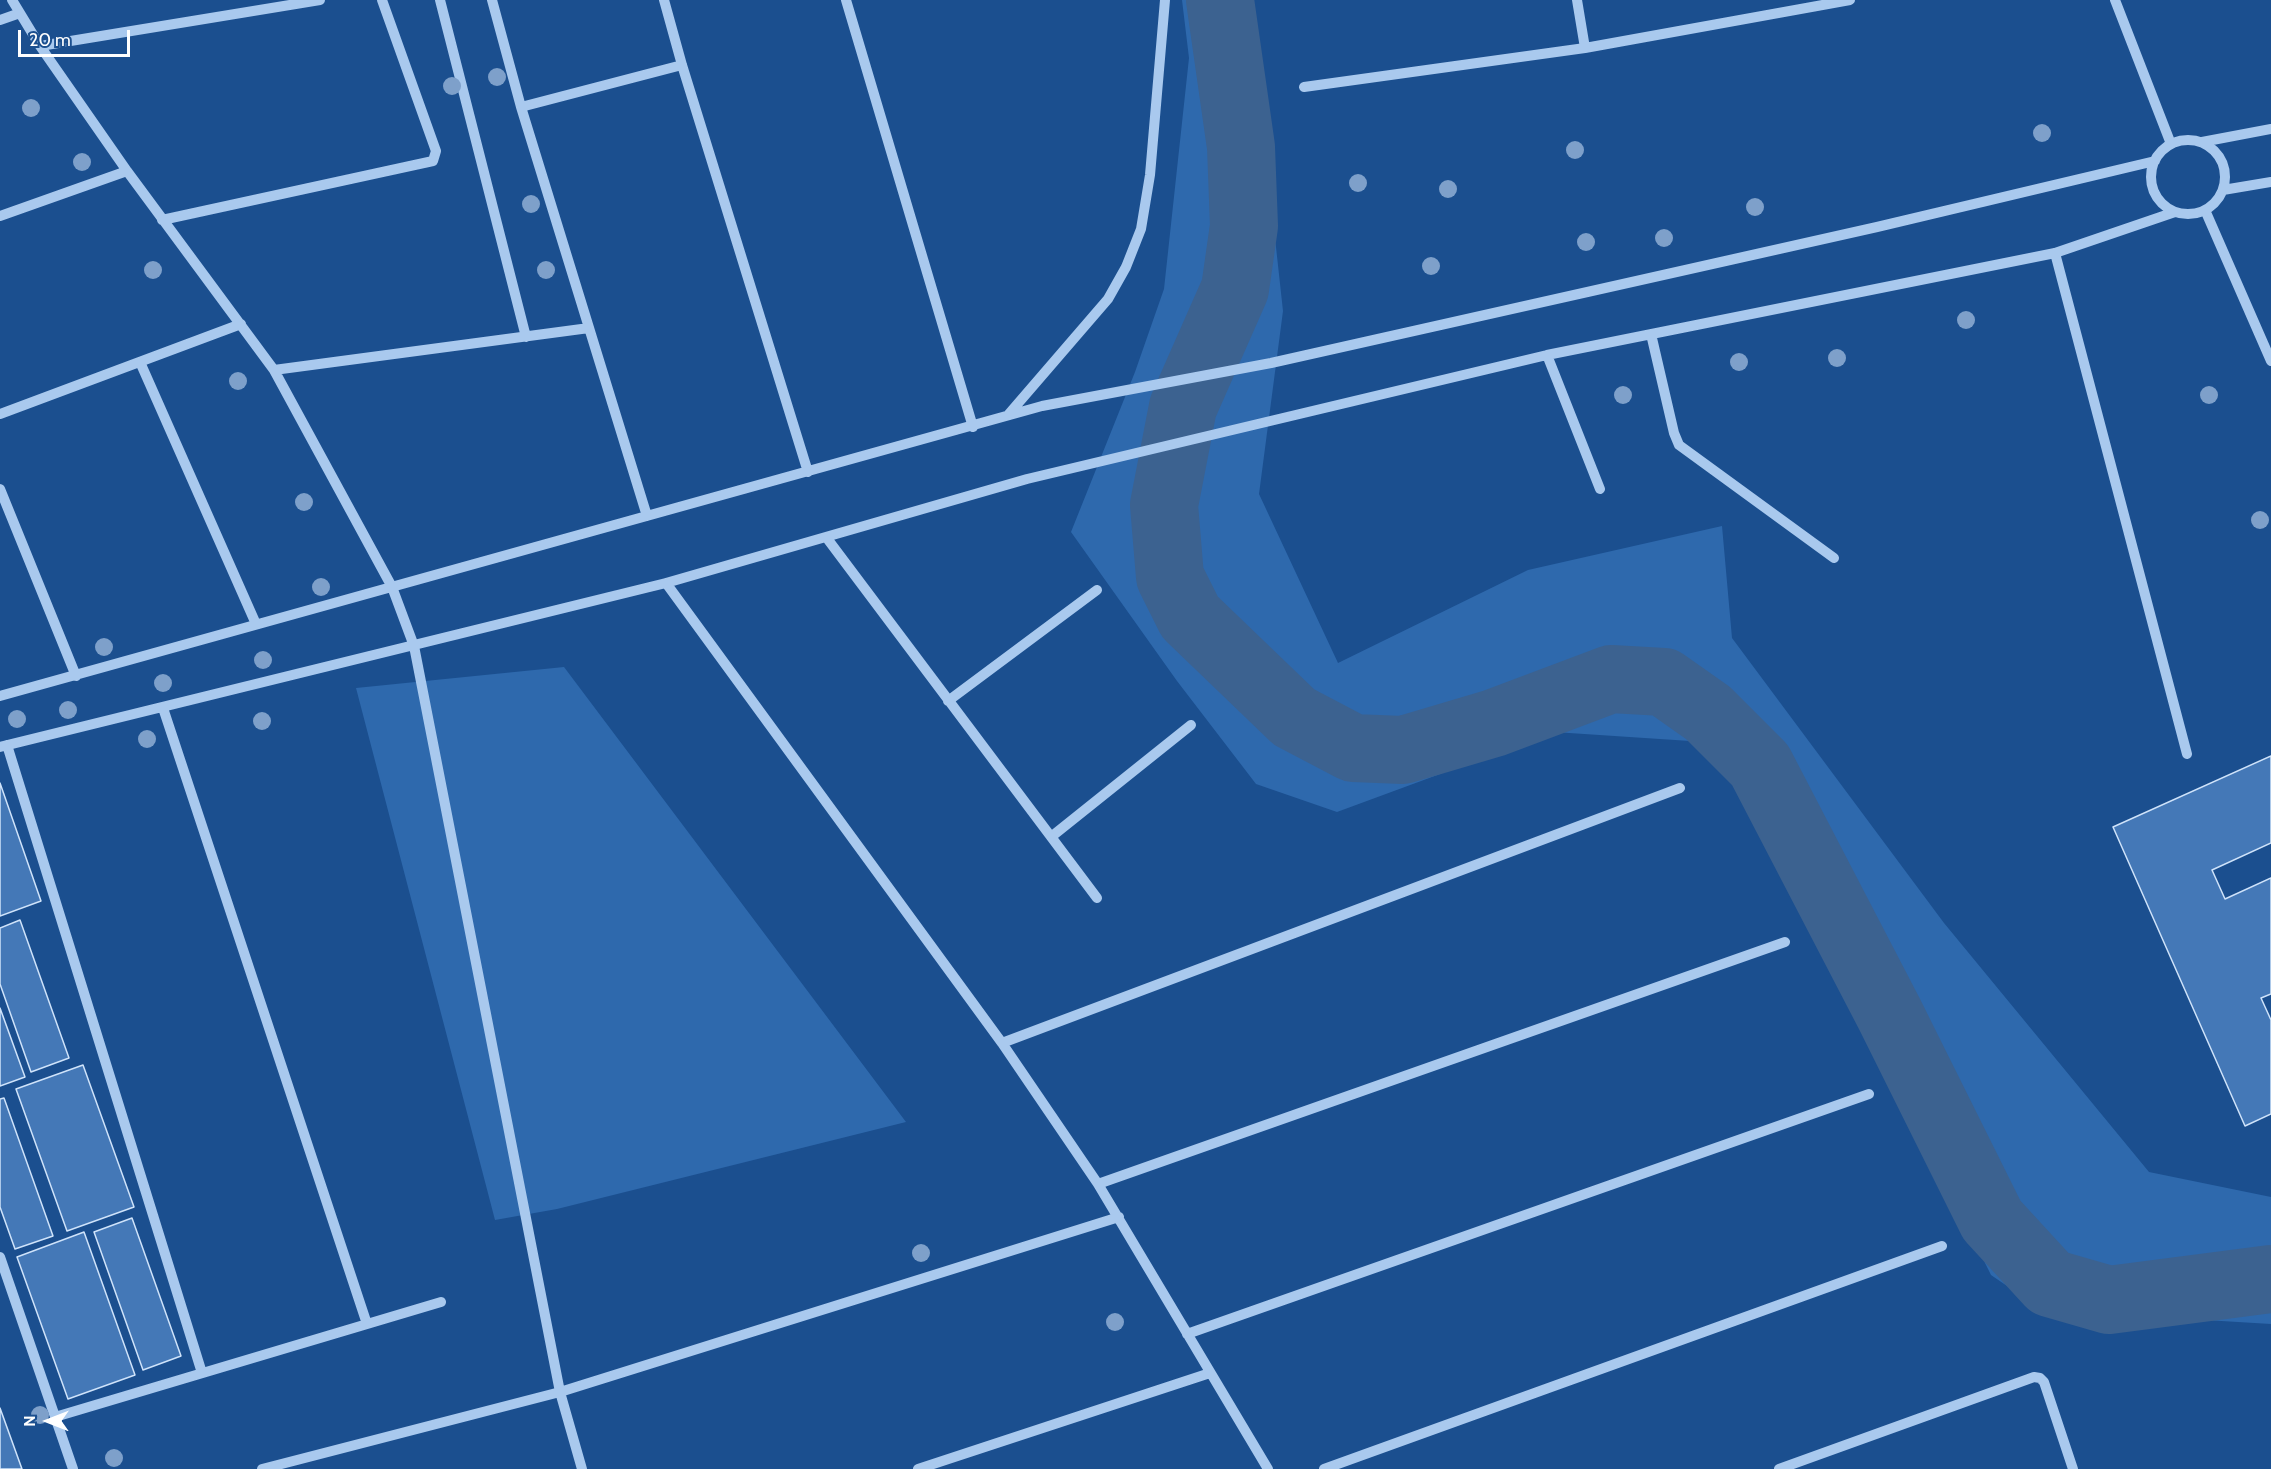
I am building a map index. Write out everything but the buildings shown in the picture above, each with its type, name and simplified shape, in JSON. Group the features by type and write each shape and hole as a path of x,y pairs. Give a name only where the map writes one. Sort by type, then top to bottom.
{"street":[{"path":"12,0 40,46 127,171 274,370 392,587 414,646 560,1392 582,1469"},
{"path":"40,46 320,0"},
{"path":"162,220 433,161 436,151 382,0"},
{"path":"440,0 526,337"},
{"path":"492,0 521,107 647,516"},
{"path":"664,0 807,472"},
{"path":"846,0 973,427"},
{"path":"1007,416 1108,299 1126,267 1141,229 1150,175 1165,0"},
{"path":"1577,0 1585,48"},
{"path":"1304,87 1585,48 1850,0"},
{"path":"2115,0 2171,144"},
{"path":"0,20 20,13"},
{"path":"521,107 682,65"},
{"path":"2202,142 2220,157 2225,169 2223,190 2219,199 2205,210 2186,214 2175,212 2164,206 2156,196 2152,185 2151,173 2158,154 2181,140 2202,142 2271,129"},
{"path":"0,696 1042,406 1271,363 2155,161"},
{"path":"0,216 127,171"},
{"path":"2223,190 2271,182"},
{"path":"2205,210 2271,361"},
{"path":"202,1373 3,746 666,583 1027,479 1547,355 2055,253 2175,212"},
{"path":"2055,253 2187,754"},
{"path":"0,414 241,324"},
{"path":"274,370 589,328"},
{"path":"1651,334 1674,433 1679,445 1834,558"},
{"path":"1547,355 1600,489"},
{"path":"140,362 256,624"},
{"path":"0,489 76,676"},
{"path":"825,537 1097,898"},
{"path":"666,583 1002,1043 1098,1184 1268,1469"},
{"path":"948,701 1097,590"},
{"path":"163,708 367,1324"},
{"path":"1051,837 1191,725"},
{"path":"1002,1043 1680,788"},
{"path":"1098,1184 1785,942"},
{"path":"1187,1334 1869,1094"},
{"path":"262,1469 560,1392 1119,1217"},
{"path":"1324,1469 1942,1246"},
{"path":"0,1257 73,1469"},
{"path":"55,1417 441,1302"},
{"path":"918,1469 1210,1373"},
{"path":"1779,1469 2034,1377 2044,1382 2073,1469"}],"shaded area":[{"path":"1182,0 1249,0 1283,311 1259,494 1338,663 1528,570 1722,526 1732,638 1944,923 2149,1172 2271,1197 2271,1324 2155,1317 2026,1299 1991,1275 1896,1084 1828,937 1736,764 1690,741 1554,732 1337,812 1256,784 1177,681 1071,532 1135,372 1164,289 1189,58"},
{"path":"564,667 906,1122 557,1209 495,1220 356,688"}],"waterway":[{"path":"1220,0 1241,147 1244,226 1235,289 1183,407 1164,505 1170,577 1190,617 1294,717 1353,748 1403,750 1494,723 1611,679 1664,682 1708,713 1760,765 1890,1015 1992,1220 2050,1283 2109,1300 2271,1279"}]}
